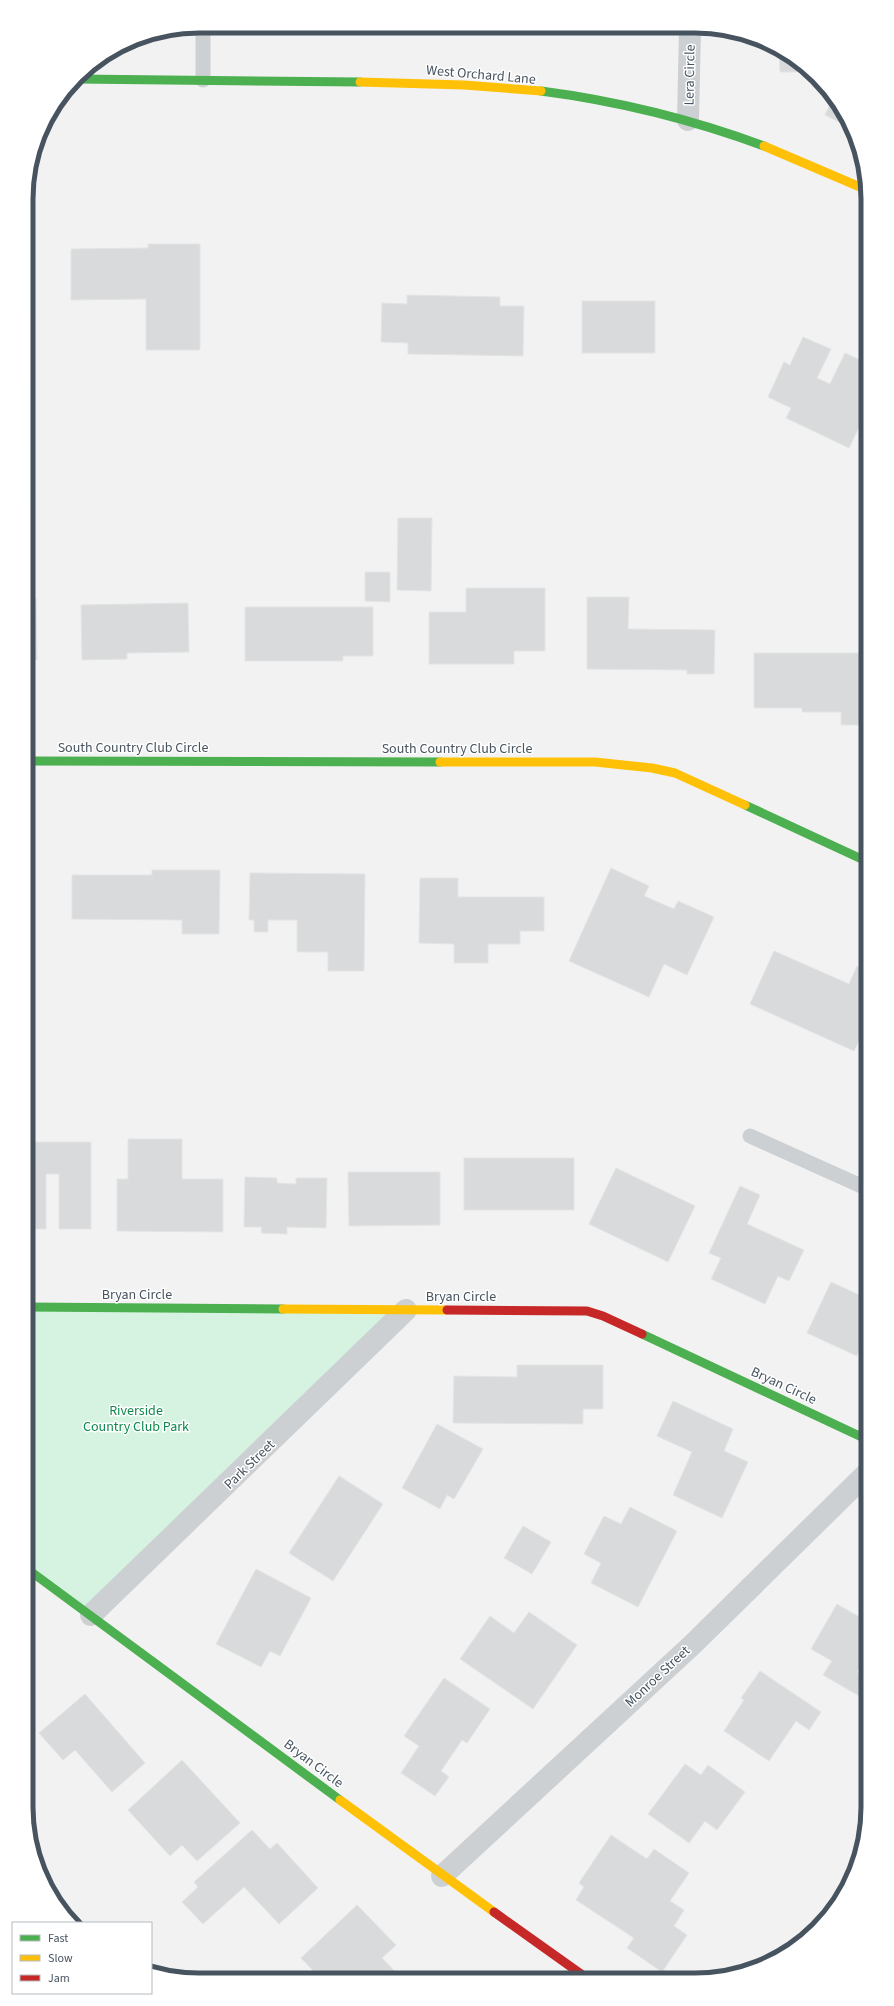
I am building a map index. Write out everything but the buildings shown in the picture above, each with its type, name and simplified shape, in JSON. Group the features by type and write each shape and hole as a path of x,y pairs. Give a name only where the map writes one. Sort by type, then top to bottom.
{"street":[{"name":"Lera Circle","path":"688,120 690,33"},
{"name":"West Orchard Lane","path":"85,79 426,83 517,90 603,100 688,120 756,143 861,187"},
{"name":"South Country Club Circle","path":"33,761 595,762 652,768 675,774 689,780 775,818 861,859"},
{"name":"Bryan Circle","path":"33,1307 587,1311 604,1316 861,1437"},
{"name":"Park Street","path":"91,1615 406,1310"},
{"name":"Monroe Street","path":"442,1876 692,1645 861,1479"},
{"name":"Bryan Circle","path":"33,1573 442,1876 579,1973"}],"lane":[{"path":"203,33 203,80"},
{"path":"750,1136 861,1186"}],"green space":[{"name":"Riverside Country Club Park","path":"33,1307 406,1310 91,1615 33,1573"}],"traffic: fast":[{"path":"85,79 360,82"},
{"path":"541,91 598,100 654,112 709,127 764,146"},
{"path":"33,761 440,762"},
{"path":"745,805 861,859"},
{"path":"33,1307 283,1309"},
{"path":"642,1334 861,1437"},
{"path":"33,1573 340,1800"}],"traffic: slow":[{"path":"360,82 464,85 541,91"},
{"path":"764,146 861,187"},
{"path":"440,762 595,762 652,768 675,773 745,805"},
{"path":"283,1309 447,1310"},
{"path":"340,1800 494,1912"}],"traffic: jam":[{"path":"447,1310 587,1311 603,1316 642,1334"},
{"path":"494,1912 580,1973"}]}
